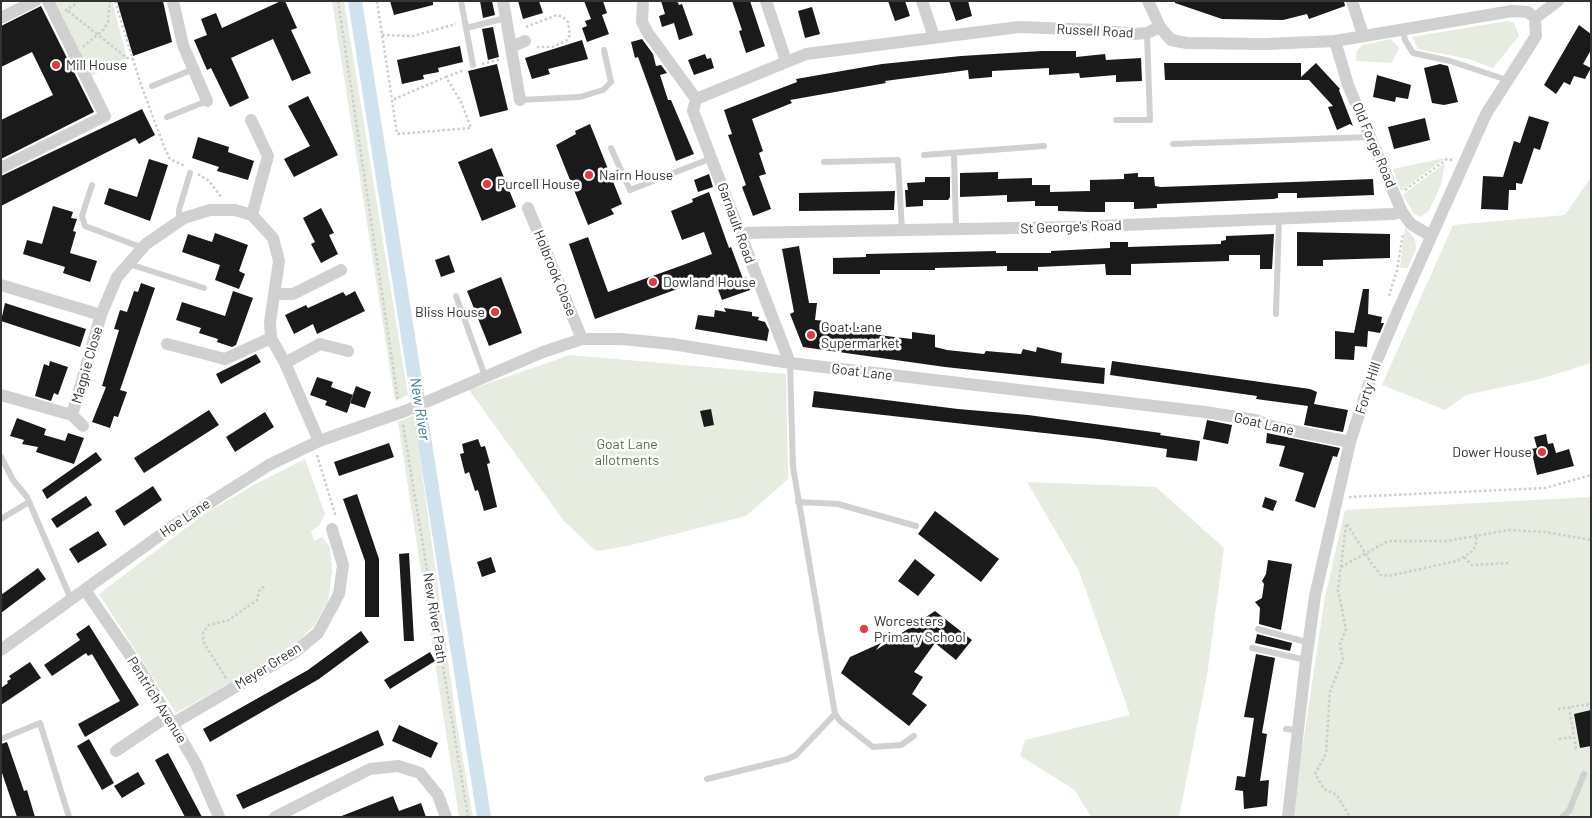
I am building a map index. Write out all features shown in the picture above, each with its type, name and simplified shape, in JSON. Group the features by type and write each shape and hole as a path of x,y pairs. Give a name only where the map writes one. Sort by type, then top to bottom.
{"street":[{"path":"1,18 35,1"},
{"path":"1,168 105,116 48,1"},
{"path":"173,1 183,45 207,101"},
{"path":"503,1 520,100"},
{"path":"766,1 786,62"},
{"path":"922,1 934,37"},
{"path":"1148,1 1160,27 1172,40 1187,43 1266,44 1336,40 1512,11 1528,12 1535,18 1558,1"},
{"path":"1352,1 1363,35"},
{"name":"Garnault Road","path":"643,3 642,22 694,105 739,234 790,363"},
{"name":"Forty Hill","path":"1288,817 1292,730 1310,642 1315,596 1350,442 1375,365 1431,236 1486,114 1536,36 1535,18"},
{"name":"Russell Road","path":"694,105 786,62 827,50 1019,27 1146,33 1160,27"},
{"name":"Old Forge Road","path":"1336,40 1348,85 1396,197 1400,213 1411,224 1431,236"},
{"path":"512,51 525,41"},
{"path":"251,120 268,156 252,216 273,238 279,261 270,322 271,338 285,363 319,441"},
{"name":"Holbrook Close","path":"528,208 582,339"},
{"name":"Magpie Close","path":"72,415 101,315 117,277 128,264 143,248 179,222 210,210 235,210 252,216"},
{"name":"St George's Road","path":"739,234 956,230 1400,213"},
{"path":"275,294 293,294 341,270"},
{"name":"Magpie Close","path":"1,285 101,315"},
{"path":"167,344 225,359 271,338"},
{"name":"Goat Lane","path":"386,417 402,409 582,339 622,339 672,344 790,363 1175,408 1255,420 1274,427 1350,442"},
{"path":"285,363 320,344 348,351"},
{"name":"Magpie Close","path":"1,395 72,415 83,426"},
{"name":"Hoe Lane","path":"1,650 172,526 226,490 269,465 319,441 386,417"},
{"name":"Meyer Green","path":"116,751 170,720 232,689 295,652 318,633 339,594 343,565 332,529"},
{"name":"Pentrich Avenue","path":"85,590 170,720 196,764 219,817"},
{"path":"275,817 370,769 398,766 420,773 438,795 446,817"}],"lane":[{"path":"461,1 473,66"},
{"path":"465,25 507,24"},
{"path":"1403,29 1405,40 1413,53 1450,61 1507,80"},
{"path":"1116,120 1150,120 1146,33"},
{"path":"520,100 580,97 603,90 611,82 604,50"},
{"path":"152,86 194,69"},
{"path":"167,117 207,101"},
{"path":"1173,144 1370,137"},
{"path":"924,155 1044,146"},
{"path":"611,148 630,190 712,158"},
{"path":"954,153 956,230"},
{"path":"824,162 898,160 902,231"},
{"path":"179,222 179,210 190,173"},
{"path":"92,185 82,216 85,226 143,248"},
{"path":"1276,314 1279,219"},
{"path":"128,264 204,288"},
{"path":"456,296 486,376"},
{"path":"790,363 793,467 814,580 835,714 840,721 873,747 902,745 914,736"},
{"path":"1,457 13,480 29,502 72,599"},
{"path":"1,519 29,502"},
{"path":"798,502 838,504 916,526"},
{"path":"1258,629 1310,642"},
{"path":"1252,648 1306,660"},
{"path":"707,778 788,759 796,755 835,714"},
{"path":"1,739 40,723 69,817"},
{"path":"1562,817 1569,811 1584,774"}],"path":[{"path":"74,53 99,34 108,22 110,1"},
{"name":"New River Path","path":"338,1 468,817"},
{"path":"377,1 397,134 471,128 461,102 446,77 392,100"},
{"path":"61,6 99,34 127,58 133,59"},
{"path":"507,24 529,27 557,15 563,17 568,22 570,29 570,35 560,45 512,51"},
{"path":"382,35 413,36 465,25"},
{"path":"1396,197 1448,159 1464,165"},
{"path":"1388,299 1398,270 1403,233 1400,213"},
{"path":"319,441 317,459 336,516 332,529"},
{"path":"1338,497 1545,488 1591,475"},
{"path":"1350,817 1337,796 1324,789 1315,774 1326,754 1330,692 1343,658 1340,644 1346,629 1338,590 1346,523 1382,575 1388,576 1457,561 1473,551 1477,541 1476,534"},
{"path":"1340,567 1388,541 1447,541 1476,534 1509,530 1545,532 1591,540"},
{"path":"1464,557 1472,565 1509,563"},
{"path":"232,689 204,643 203,633 209,625 229,620 257,600 259,591 266,585"},
{"path":"1558,708 1591,704"},
{"path":"1569,707 1576,749"},
{"path":"1559,739 1574,737"}],"green space":[{"path":"59,1 112,1 127,58 91,76 56,3"},
{"path":"332,1 344,1 408,395 395,401"},
{"path":"1508,21 1514,23 1519,36 1493,68 1469,59 1418,49 1412,37"},
{"path":"1391,39 1399,48 1391,63 1356,61 1357,50 1363,45"},
{"path":"1445,158 1401,191 1393,169"},
{"path":"1445,163 1441,185 1429,211 1420,217 1414,214 1403,195"},
{"path":"1591,177 1591,363 1540,379 1466,395 1445,410 1382,385 1453,225 1565,215"},
{"path":"1405,227 1415,239 1416,248 1408,268 1400,268"},
{"name":"Goat Lane allotments","path":"570,355 786,374 788,479 746,516 627,546 596,551 564,521 469,390"},
{"path":"414,415 457,725 473,817 459,817 398,422"},
{"path":"305,459 325,514 319,526 311,531 314,541 322,537 330,547 332,572 328,601 314,626 289,650 176,713 99,594 203,515 252,486"},
{"path":"1027,482 1156,487 1224,548 1207,675 1179,817 1091,817 1075,790 1020,756 1025,740 1130,715 1079,571"},
{"path":"1591,497 1591,817 1292,817 1325,597 1345,510"}],"building":[{"path":"117,1 163,1 172,42 133,56"},
{"path":"281,1 285,1 297,28 291,30 311,73 292,81 273,39 231,58 249,98 230,107 211,68 207,70 194,40 207,35 201,19 216,13 222,28"},
{"path":"390,1 433,1 433,5 394,15"},
{"path":"480,1 492,1 495,15 483,18"},
{"path":"518,1 539,1 543,13 523,19"},
{"path":"584,1 603,1 607,13 602,15 609,34 587,42 582,28 587,26 585,21 591,19"},
{"path":"661,1 677,1 679,5 682,4 693,35 679,40 674,23 662,27 659,16 665,14"},
{"path":"732,1 750,1 765,46 746,53 739,31 742,30"},
{"path":"888,1 905,1 910,16 895,21"},
{"path":"949,1 968,1 972,16 956,21"},
{"path":"1175,1 1344,1 1345,6 1309,19 1307,14 1283,20 1222,19 1175,3"},
{"path":"41,6 94,112 1,159 1,120 53,95 32,52 1,67 1,26"},
{"path":"812,7 820,34 805,38 798,11"},
{"path":"1579,25 1591,34 1591,50 1583,64 1591,68 1585,79 1574,76 1570,85 1564,82 1556,94 1544,85"},
{"path":"493,27 499,57 488,60 482,29"},
{"path":"642,39 653,54 656,66 661,65 667,73 660,75 668,100 671,100 694,154 676,161 638,57 635,58 631,42"},
{"path":"582,40 588,59 548,69 550,74 532,79 525,58"},
{"path":"460,46 463,62 438,68 439,72 423,75 424,79 402,84 397,60"},
{"path":"1076,51 1076,57 1105,54 1106,60 1141,58 1142,81 1116,82 1116,75 1080,78 1079,73 1049,75 1049,68 992,71 992,77 969,79 968,70 885,81 886,83 790,100 792,103 752,119 763,151 759,153 766,174 759,176 771,209 753,216 742,187 746,185 728,135 732,134 724,110 797,82 796,79 882,64 961,56"},
{"path":"705,54 707,59 711,58 714,68 694,75 688,60"},
{"path":"1164,63 1301,63 1301,77 1316,63 1340,89 1353,126 1350,124 1337,130 1328,107 1333,106 1309,80 1165,80"},
{"path":"497,64 508,110 480,117 468,71"},
{"path":"1440,64 1448,66 1458,102 1444,105 1432,103 1424,68"},
{"path":"1377,75 1411,85 1408,99 1396,97 1395,102 1373,97"},
{"path":"308,96 338,155 294,177 284,159 310,146 288,106"},
{"path":"142,109 155,135 139,144 135,138 1,206 1,176"},
{"path":"1529,116 1549,122 1540,150 1534,148 1522,184 1516,183 1516,190 1509,190 1508,210 1481,209 1483,176 1503,177 1514,141 1520,143"},
{"path":"1425,118 1430,140 1394,149 1388,127"},
{"name":"Nairn House","path":"590,124 622,204 611,209 614,214 588,225 556,145 576,134 575,131"},
{"path":"198,137 229,147 228,152 254,161 248,180 217,171 219,167 192,158"},
{"name":"Purcell House","path":"492,148 516,207 482,221 458,162"},
{"path":"149,159 168,165 150,221 104,204 109,188 137,197"},
{"path":"998,172 998,179 1032,178 1032,185 1050,185 1050,192 1090,191 1090,180 1124,179 1124,174 1138,173 1138,177 1154,177 1155,186 1161,187 1373,179 1374,195 1297,198 1297,193 1278,193 1278,198 1273,199 1157,204 1157,208 1134,209 1134,202 1105,202 1105,212 1058,211 1058,206 1035,206 1035,201 1007,202 1007,195 960,197 960,173"},
{"path":"709,174 713,187 698,192 694,180"},
{"path":"925,177 950,177 950,197 948,200 923,200 923,206 906,207 905,190 908,190 907,183 925,182"},
{"path":"895,191 894,210 799,211 799,193"},
{"path":"709,192 729,248 731,247 743,279 746,277 750,290 722,300 713,276 595,319 569,244 588,237 608,292 683,265 712,254 704,232 682,240 671,211 693,202 692,199"},
{"path":"53,206 73,212 71,218 77,219 73,231 76,232 70,253 97,261 90,282 63,273 65,267 23,254 27,240 42,244"},
{"path":"321,208 334,233 329,235 338,254 321,263 311,244 315,242 303,218"},
{"path":"1297,232 1390,234 1390,258 1323,260 1323,266 1297,266"},
{"path":"215,233 248,245 239,271 245,274 239,289 215,280 220,265 182,252 188,234 212,242"},
{"path":"1274,234 1272,269 1260,269 1260,255 1229,255 1229,261 1131,264 1131,275 1106,275 1105,264 1038,267 1038,271 1007,271 1007,266 935,268 935,270 880,270 880,274 833,274 833,258 866,257 866,254 996,251 996,253 1051,253 1051,251 1110,248 1110,242 1128,242 1128,247 1221,244 1221,241 1226,240 1226,236"},
{"path":"799,246 809,303 817,303 815,320 826,321 824,324 854,326 870,330 870,333 886,336 912,339 912,332 935,335 935,347 947,350 984,354 986,351 1021,354 1023,349 1036,352 1037,347 1062,353 1061,363 1105,368 1104,384 945,367 803,347 790,314 794,312 782,249"},
{"path":"449,255 455,272 441,277 435,260"},
{"name":"Bliss House","path":"501,277 522,333 489,346 467,291"},
{"path":"141,283 155,288 120,390 127,392 118,417 114,416 110,428 92,422 106,387 102,386 119,330 114,329 120,310 127,312 134,291 138,292"},
{"path":"1363,289 1369,289 1368,314 1382,317 1381,323 1384,323 1380,333 1368,331 1367,347 1355,346 1354,360 1335,359 1335,331 1354,333"},
{"path":"233,291 253,298 236,345 232,347 217,342 218,339 199,333 201,328 176,320 182,302 225,316"},
{"path":"355,291 365,311 317,334 313,324 294,334 285,315 306,305 308,308 343,292 346,296"},
{"path":"5,303 86,329 80,347 1,321"},
{"path":"724,308 752,312 752,316 759,317 758,320 765,322 769,330 767,341 695,329 698,315 714,317 715,310 726,312"},
{"path":"256,354 261,362 221,384 216,374"},
{"path":"50,361 68,367 58,395 54,393 51,401 35,396 44,364 49,366"},
{"path":"1112,361 1310,389 1317,392 1314,404 1348,410 1343,432 1304,425 1308,406 1256,399 1257,396 1110,375"},
{"path":"317,377 333,382 331,387 353,395 347,413 325,405 327,401 310,395"},
{"path":"356,386 371,392 365,408 350,403"},
{"path":"814,391 958,409 1028,415 1161,433 1160,435 1200,441 1197,461 1166,457 1167,449 1098,439 812,407"},
{"path":"711,409 714,425 704,427 700,411"},
{"path":"209,410 219,425 144,473 134,458"},
{"path":"265,412 274,427 235,452 226,437"},
{"path":"17,418 46,429 44,435 65,441 68,433 84,438 74,464 36,452 38,447 22,444 24,440 10,436"},
{"path":"1207,420 1232,425 1228,444 1203,439"},
{"path":"1267,433 1340,448 1337,457 1333,456 1315,508 1295,501 1304,473 1279,466 1285,446 1266,443"},
{"name":"Dower House","path":"1546,434 1548,444 1553,443 1556,453 1569,449 1574,466 1537,475 1531,449 1537,448 1534,437"},
{"path":"478,439 481,447 485,446 490,463 487,464 497,507 484,511 478,490 475,491 469,472 465,474 460,454 464,453 462,444"},
{"path":"389,443 394,457 339,476 334,462"},
{"path":"96,452 102,460 47,499 42,490"},
{"path":"153,486 162,500 124,526 115,511"},
{"path":"357,494 379,559 379,617 365,617 365,561 343,499"},
{"path":"86,496 92,505 57,528 51,519"},
{"path":"1265,497 1277,501 1273,511 1262,507"},
{"path":"935,511 999,559 981,582 918,534"},
{"path":"98,531 107,545 78,563 69,549"},
{"path":"409,553 414,641 404,641 399,554"},
{"path":"491,557 496,572 482,577 477,562"},
{"path":"915,559 935,575 918,596 898,581"},
{"path":"1268,560 1292,564 1281,630 1259,624 1260,608 1255,602 1262,598 1264,584 1262,581 1266,574"},
{"path":"38,568 46,579 1,613 1,595"},
{"path":"935,611 972,640 956,660 935,643 914,672 923,677 912,694 927,705 909,726 841,673 850,657 881,643 876,650"},
{"path":"89,625 139,705 85,737 78,724 120,701 92,654 88,656 86,653 52,676 44,665 80,640 76,634"},
{"path":"361,631 369,642 319,679 210,742 203,729 308,670"},
{"path":"1257,634 1292,643 1290,651 1255,643"},
{"path":"430,652 435,661 390,689 384,680"},
{"path":"1256,654 1275,658 1262,733 1267,734 1260,781 1269,780 1267,806 1244,809 1243,791 1235,790 1237,776 1245,777 1254,718 1244,717"},
{"path":"30,662 41,678 1,705 1,688 11,679 9,676"},
{"path":"1591,710 1591,746 1580,748 1574,714"},
{"path":"399,725 438,743 431,758 392,741"},
{"path":"378,730 384,745 243,809 236,795"},
{"path":"89,739 114,783 102,790 77,746"},
{"path":"7,742 24,791 27,790 35,817 17,817 1,770 1,744"},
{"path":"168,753 202,817 185,817 155,760"},
{"path":"138,772 145,784 122,798 114,786"},
{"path":"393,796 399,811 421,803 426,817 339,817"}],"waterway":[{"name":"New River","path":"355,1 484,817"}],"place":[{"name":"Mill House","path":"56,65"},
{"name":"Nairn House","path":"589,175"},
{"name":"Purcell House","path":"487,184"},
{"name":"Dowland House","path":"653,282"},
{"name":"Bliss House","path":"495,312"},
{"name":"Goat Lane Supermarket","path":"811,335"},
{"name":"Dower House","path":"1542,452"},
{"name":"Worcesters Primary School","path":"864,629"}]}
